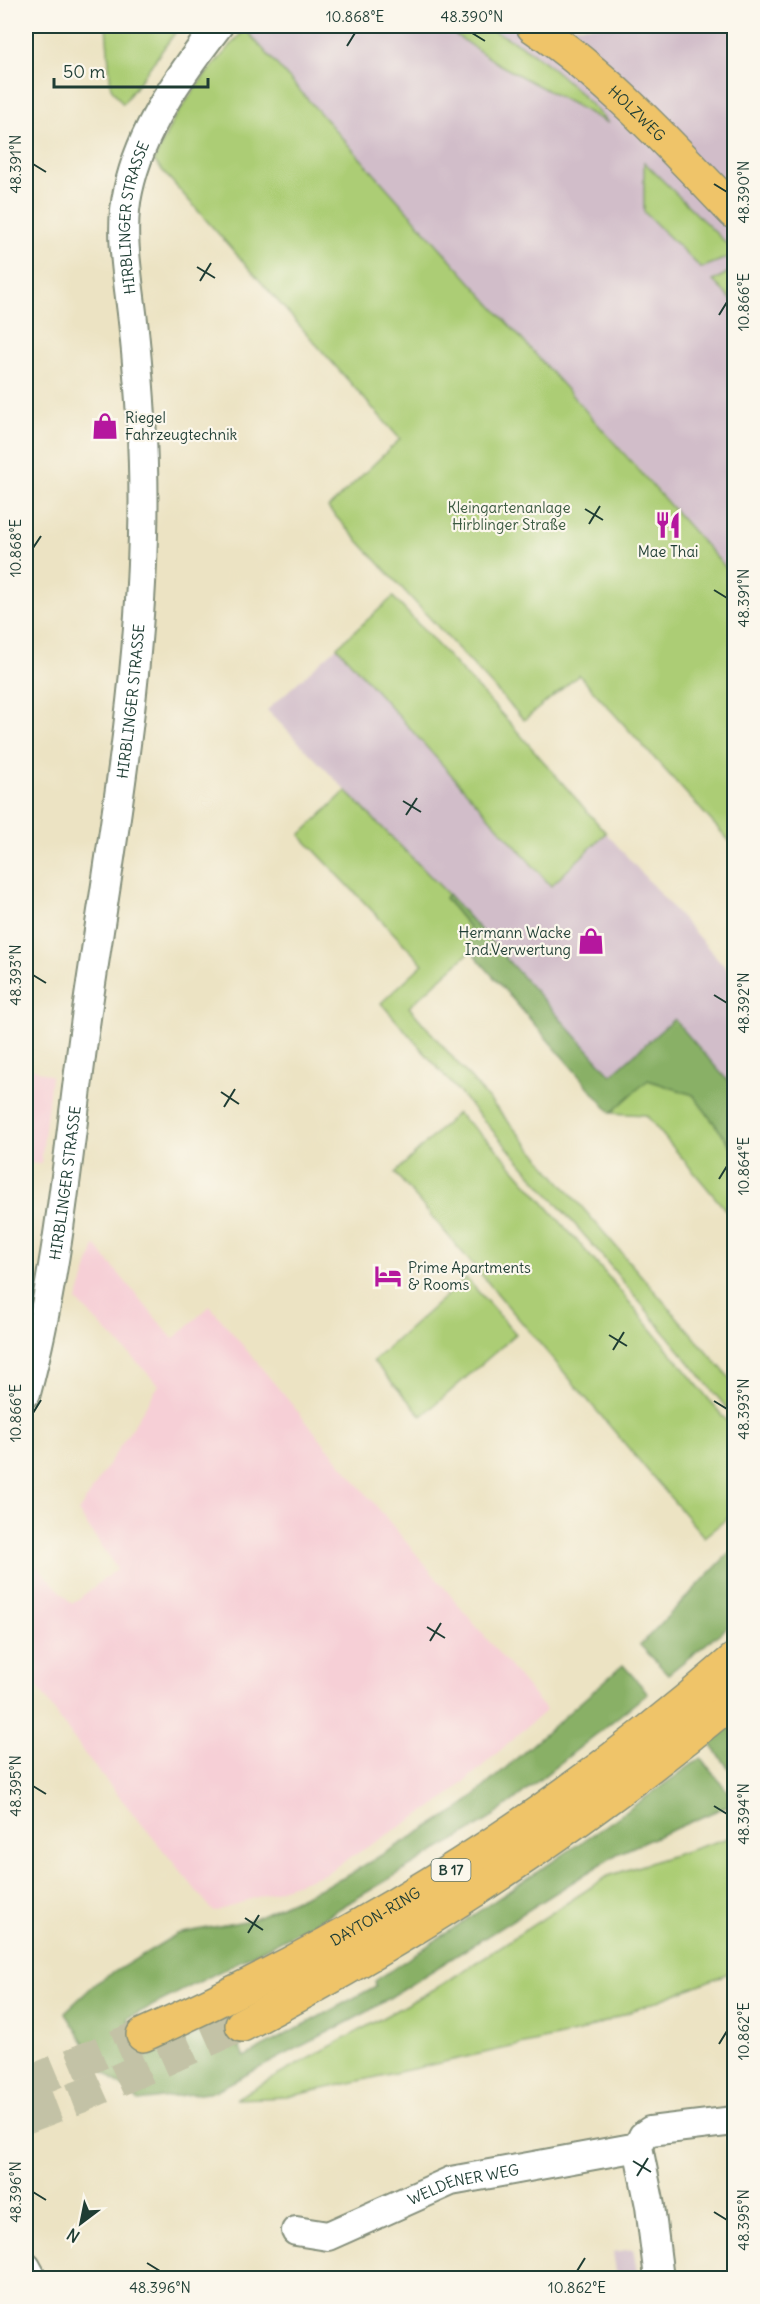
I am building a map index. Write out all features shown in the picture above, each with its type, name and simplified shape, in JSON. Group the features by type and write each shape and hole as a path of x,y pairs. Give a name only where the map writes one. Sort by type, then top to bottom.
{"main road":[{"name":"HOLZWEG","path":"533,26 561,45 613,91 735,212"},
{"name":"DAYTON-RING","path":"143,2035 225,1998 293,1963 454,1869 585,1778 735,1660"},
{"name":"DAYTON-RING","path":"242,2025 362,1961 482,1887 622,1788 735,1700"}],"street":[{"name":"HIRBLINGER STRASSE","path":"26,1393 49,1295 62,1217 78,1081 129,737 140,622 144,482 126,236 127,194 136,163 160,110 186,67 218,26"},
{"path":"659,2278 638,2147 650,2131 735,2121"},
{"name":"WELDENER WEG","path":"296,2231 328,2236 451,2181 638,2147"},
{"path":"26,2267 32,2278"}],"shaded area":[{"path":"241,26 734,26 734,577 641,471"},
{"path":"337,647 551,886 606,833 734,977 734,1088 674,1019 611,1075 448,894 267,710"},
{"path":"26,1066 51,1076 41,1164 26,1163"},
{"path":"95,1245 173,1339 210,1306 546,1710 445,1799 324,1874 214,1912 89,1760 26,1671 26,1554 72,1604 117,1569 78,1512 159,1385 77,1301"},
{"path":"633,2249 638,2278 617,2278 613,2252"}],"green space":[{"path":"467,24 480,26 517,43 566,80 608,123 500,65 443,26"},
{"path":"106,26 180,26 123,104 111,88"},
{"name":"Kleingartenanlage Hirblinger Straße","path":"245,29 734,577 734,846 579,675 524,720 328,508 400,439 154,161 173,120 201,80"},
{"path":"644,162 734,251 734,255 701,268 644,212"},
{"path":"734,269 734,302 713,281"},
{"path":"393,597 510,723 606,833 551,886 337,647"},
{"path":"346,791 448,894 445,898 469,927 471,951 409,1007 734,1383 734,1417 598,1251 381,1003 423,964 300,835"},
{"path":"448,894 611,1075 674,1019 734,1088 734,1150 693,1095 648,1080 611,1113 471,951 469,927 445,898"},
{"path":"647,1080 693,1094 734,1150 734,1220 646,1115 611,1113"},
{"path":"457,1113 495,1147 612,1281 734,1430 734,1513 704,1537 395,1173"},
{"path":"466,1278 516,1334 422,1416 373,1361"},
{"path":"734,1548 734,1622 668,1674 640,1645"},
{"path":"623,1665 648,1693 490,1819 315,1923 128,2018 147,2058 227,2019 244,2057 376,1986 375,1981 604,1827 701,1758 734,1799 734,1803 617,1854 367,2012 215,2091 139,2101 101,2069 65,2012 96,1983 177,1934 250,1920 343,1878 459,1809"},
{"path":"734,1721 734,1776 710,1743"},
{"path":"734,1836 734,1971 579,2032 287,2097 235,2099 440,1986 608,1876"}],"tunnel":[{"path":"26,2117 82,2096 242,2025"},
{"path":"26,2084 143,2035"}],"place":[{"name":"Riegel Fahrzeugtechnik","path":"105,426"},
{"name":"Mae Thai","path":"668,525"},
{"name":"Hermann Wacke Ind.Verwertung","path":"591,941"},
{"name":"Prime Apartments & Rooms","path":"388,1276"}]}
